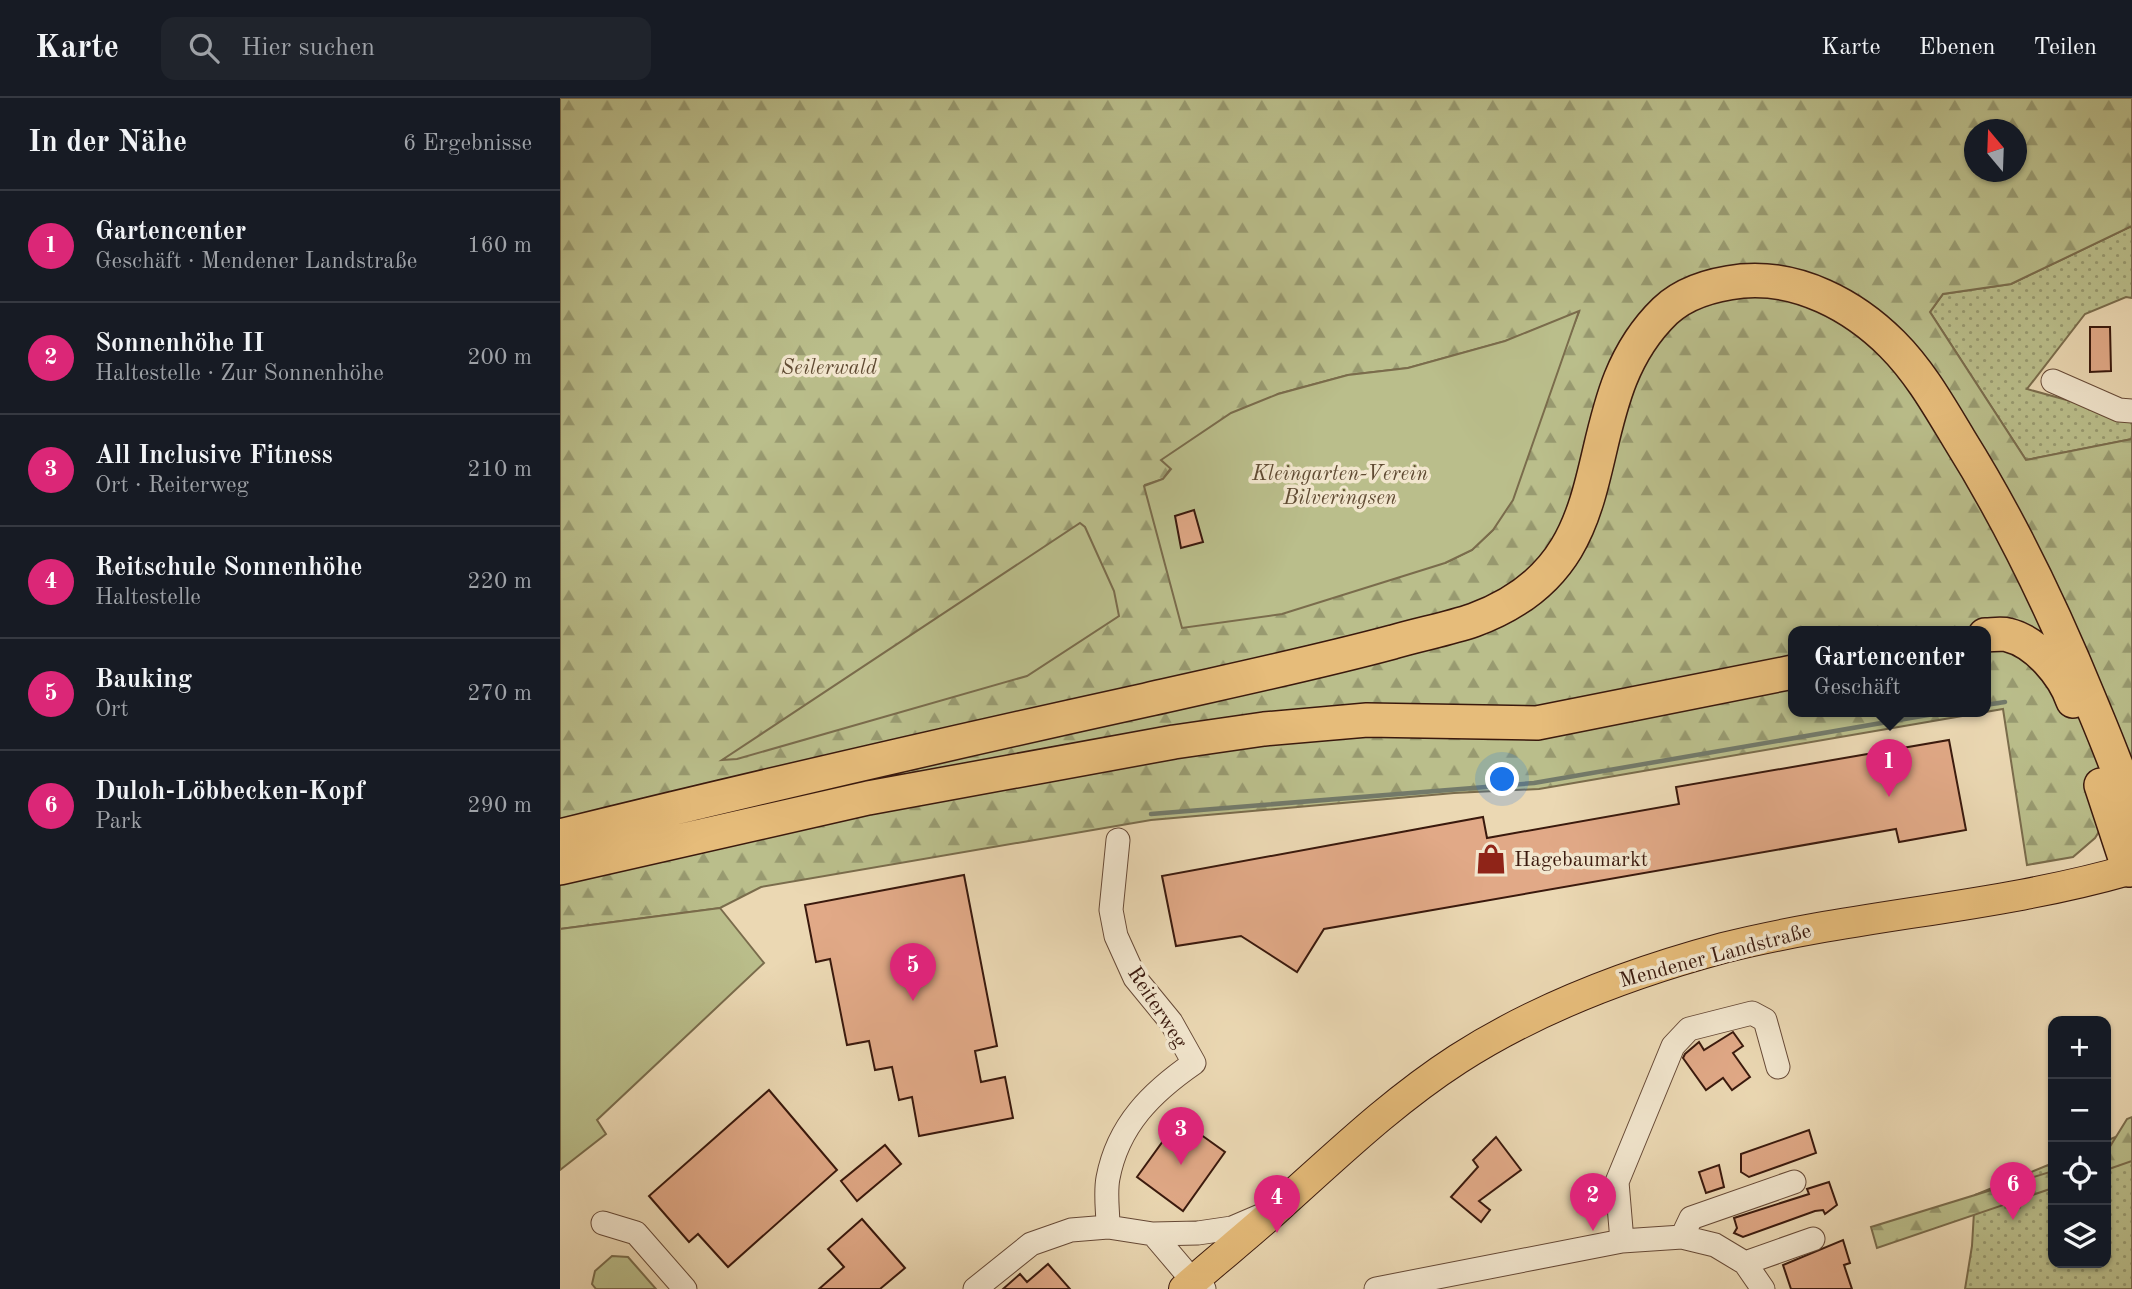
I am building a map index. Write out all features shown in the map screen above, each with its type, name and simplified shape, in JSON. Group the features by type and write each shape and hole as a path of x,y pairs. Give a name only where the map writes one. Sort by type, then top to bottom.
{"highway":[{"path":"560,836 846,766 1286,670 1474,620 1527,595 1558,566 1580,525 1622,374 1642,339 1667,309 1694,292 1726,283 1762,279 1800,286 1849,309 1891,342 1920,376 1985,481 2043,595 2070,650 2129,795"},
{"path":"1991,635 2008,635 2057,668 2082,724 2131,867"},
{"path":"560,867 869,798 1264,729 1367,720 1537,723 1788,673"}],"main road":[{"name":"Mendener Landstraße","path":"1194,1286 1378,1116 1458,1059 1551,1009 1622,979 1723,948 1823,926 2070,885 2131,867"}],"street":[{"path":"2053,381 2119,410 2132,411"},
{"name":"Reiterweg","path":"1108,1227 1108,1178 1124,1131 1158,1088 1194,1063 1171,1022 1135,978 1116,936 1111,910 1118,840"},
{"path":"1622,1241 1617,1182 1673,1046 1689,1029 1752,1013 1765,1020 1778,1067"},
{"path":"1682,1237 1691,1218 1794,1182"},
{"path":"975,1289 1031,1244 1071,1230 1108,1227 1153,1234 1232,1228 1279,1208"},
{"path":"603,1223 636,1233 685,1289"},
{"path":"1153,1234 1194,1286"},
{"path":"1376,1289 1622,1241 1682,1237 1715,1245 1745,1262 1763,1289"},
{"path":"1745,1262 1813,1238"}],"green space":[{"name":"Seilerwald","path":"560,98 2132,98 2132,226 2011,284 1943,294 1930,312 2026,460 2132,439 2132,778 2095,838 2073,857 2027,865 2003,709 1991,711 1991,626 1788,626 1788,717 1957,717 1539,789 1454,793 1151,820 761,887 720,908 560,929","holes":["1579,312 1493,530 1472,550 1445,563 1157,531 1145,485 1163,479 1171,468 1278,394 1348,375 1408,368 1506,341"]},
{"path":"2132,226 2132,298 2126,297 2085,314 2027,389 2132,418 2132,439 2026,460 1930,312 1943,294 2011,284"},
{"name":"Kleingarten-Verein Bilveringsen","path":"1579,311 1513,500 1493,530 1472,550 1445,563 1282,614 1182,628 1144,486 1163,479 1171,469 1161,460 1231,413 1278,394 1348,375 1408,368 1505,341"},
{"path":"1080,523 1085,527 1114,591 1119,616 1027,676 737,759 722,760"},
{"path":"720,908 764,963 597,1120 606,1134 560,1170 560,929"},
{"path":"2132,1117 2132,1161 2111,1168 2111,1145 2127,1119"},
{"path":"2132,1130 2132,1289 1965,1289 1972,1246 1975,1195 2048,1165 2048,1268 2111,1268 2111,1139"},
{"path":"2048,1173 2048,1190 1877,1248 1871,1227"},
{"path":"612,1256 628,1257 656,1289 596,1289 592,1284 595,1271"}],"building":[{"path":"2090,327 2110,327 2111,371 2090,372"},
{"path":"1194,510 1203,542 1181,548 1175,516"},
{"name":"Hagebaumarkt","path":"1949,740 1966,830 1899,842 1896,829 1324,929 1297,972 1241,936 1176,946 1162,876 1483,817 1487,838 1679,804 1676,787"},
{"path":"964,875 997,1046 975,1051 981,1082 1005,1077 1013,1118 919,1136 912,1097 899,1100 892,1067 875,1070 869,1041 847,1045 830,959 816,962 805,905"},
{"path":"1733,1032 1743,1046 1733,1053 1750,1077 1732,1090 1723,1078 1706,1090 1683,1058 1699,1042 1704,1050"},
{"path":"769,1090 837,1170 728,1267 698,1234 689,1242 649,1196"},
{"path":"1179,1119 1225,1152 1183,1211 1137,1177"},
{"path":"1809,1130 1816,1153 1749,1177 1741,1172 1741,1154"},
{"path":"1496,1137 1521,1170 1479,1201 1490,1210 1481,1222 1451,1197 1478,1167 1473,1160"},
{"path":"885,1145 901,1164 857,1201 841,1181"},
{"path":"1719,1165 1724,1187 1706,1193 1699,1172"},
{"path":"1829,1182 1837,1205 1825,1214 1823,1210 1815,1211 1743,1237 1734,1233 1737,1228 1734,1218 1809,1194 1807,1189"},
{"path":"862,1219 905,1268 880,1289 819,1289 844,1267 828,1249"},
{"path":"1843,1240 1850,1263 1844,1265 1852,1289 1791,1289 1783,1265"},
{"path":"1048,1264 1070,1289 1003,1289 1020,1274 1027,1282"}],"waterway":[{"path":"1991,704 2005,702"},
{"path":"1151,814 1534,783 1916,717"}],"place":[{"name":"Gartencenter","path":"1889,797"},
{"name":"Hagebaumarkt","path":"1491,859"},
{"name":"Bauking","path":"913,1001"},
{"name":"All Inclusive Fitness","path":"1181,1165"},
{"name":"Duloh-Löbbecken-Kopf","path":"2013,1220"},
{"name":"Sonnenhöhe II","path":"1593,1231"},
{"name":"Reitschule Sonnenhöhe","path":"1277,1233"}]}
